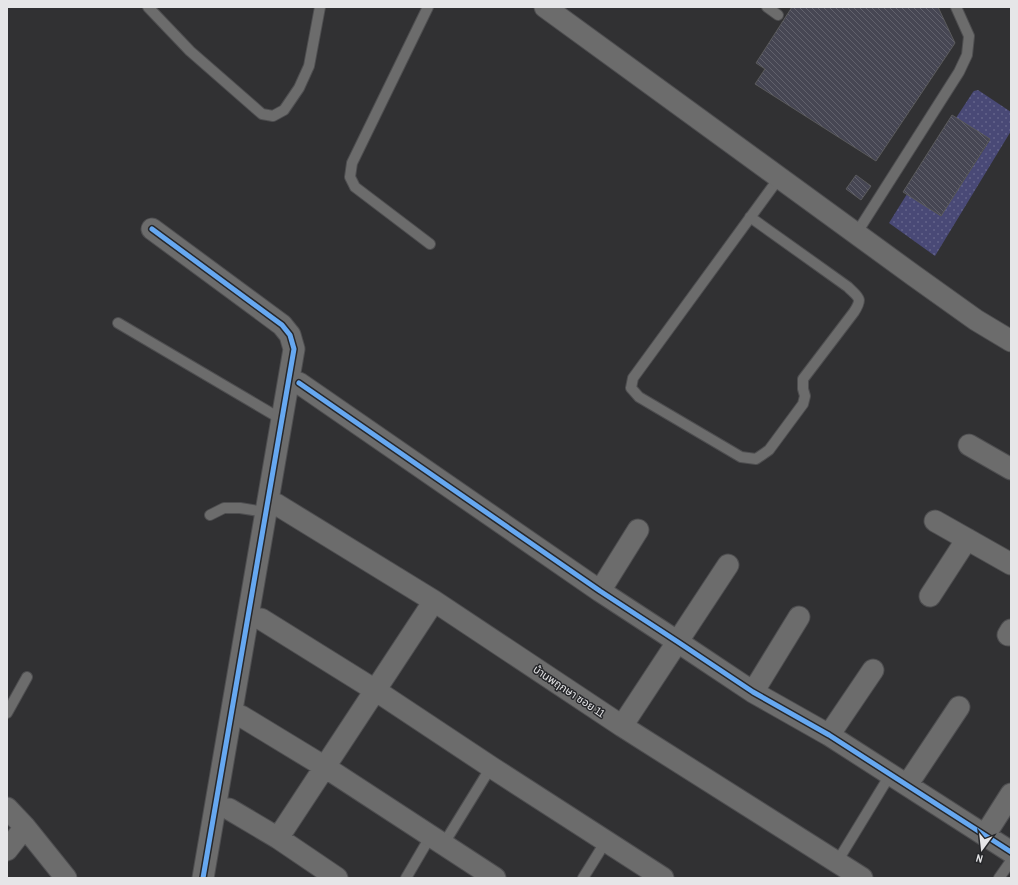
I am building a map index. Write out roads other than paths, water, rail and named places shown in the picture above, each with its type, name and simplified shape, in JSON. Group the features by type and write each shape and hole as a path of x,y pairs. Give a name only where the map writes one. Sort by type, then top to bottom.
{"street":[{"path":"544,7 976,320 1011,341"},
{"path":"152,229 282,325 290,335 294,349 281,419 271,508 203,878"},
{"path":"299,383 600,591 753,692 829,735 1011,852"},
{"path":"969,445 1011,469"},
{"name":"บ้านพฤกษา ซอย 11","path":"271,508 434,601 622,726 862,878"},
{"path":"935,521 1011,564"},
{"path":"600,591 638,530"},
{"path":"930,596 967,539"},
{"path":"622,726 728,565"},
{"path":"278,838 434,601"},
{"path":"753,692 800,617"},
{"path":"261,619 375,690 663,878"},
{"path":"829,735 874,670"},
{"path":"899,780 959,707"},
{"path":"242,716 325,767 495,878"},
{"path":"985,836 1011,794"},
{"path":"7,808 26,827 66,878"},
{"path":"230,809 278,838 337,878"},
{"path":"7,850 26,827"}],"lane":[{"path":"148,7 190,51 262,114 273,116 284,110 299,88 309,66 320,7"},
{"path":"428,7 352,163 350,177 355,187 430,244"},
{"path":"767,7 778,15"},
{"path":"856,234 959,72 967,55 969,36 956,7"},
{"path":"750,217 848,287 858,297 859,304 803,379 805,396 803,404 769,450 756,459 741,457 638,397 631,388 633,378 750,217 779,178"},
{"path":"118,323 281,419"},
{"path":"210,515 224,508 271,508"},
{"path":"7,713 27,677"},
{"path":"406,878 437,841 491,767"},
{"path":"837,862 899,780"},
{"path":"584,878 606,841"},
{"path":"999,878 1011,861"}]}
